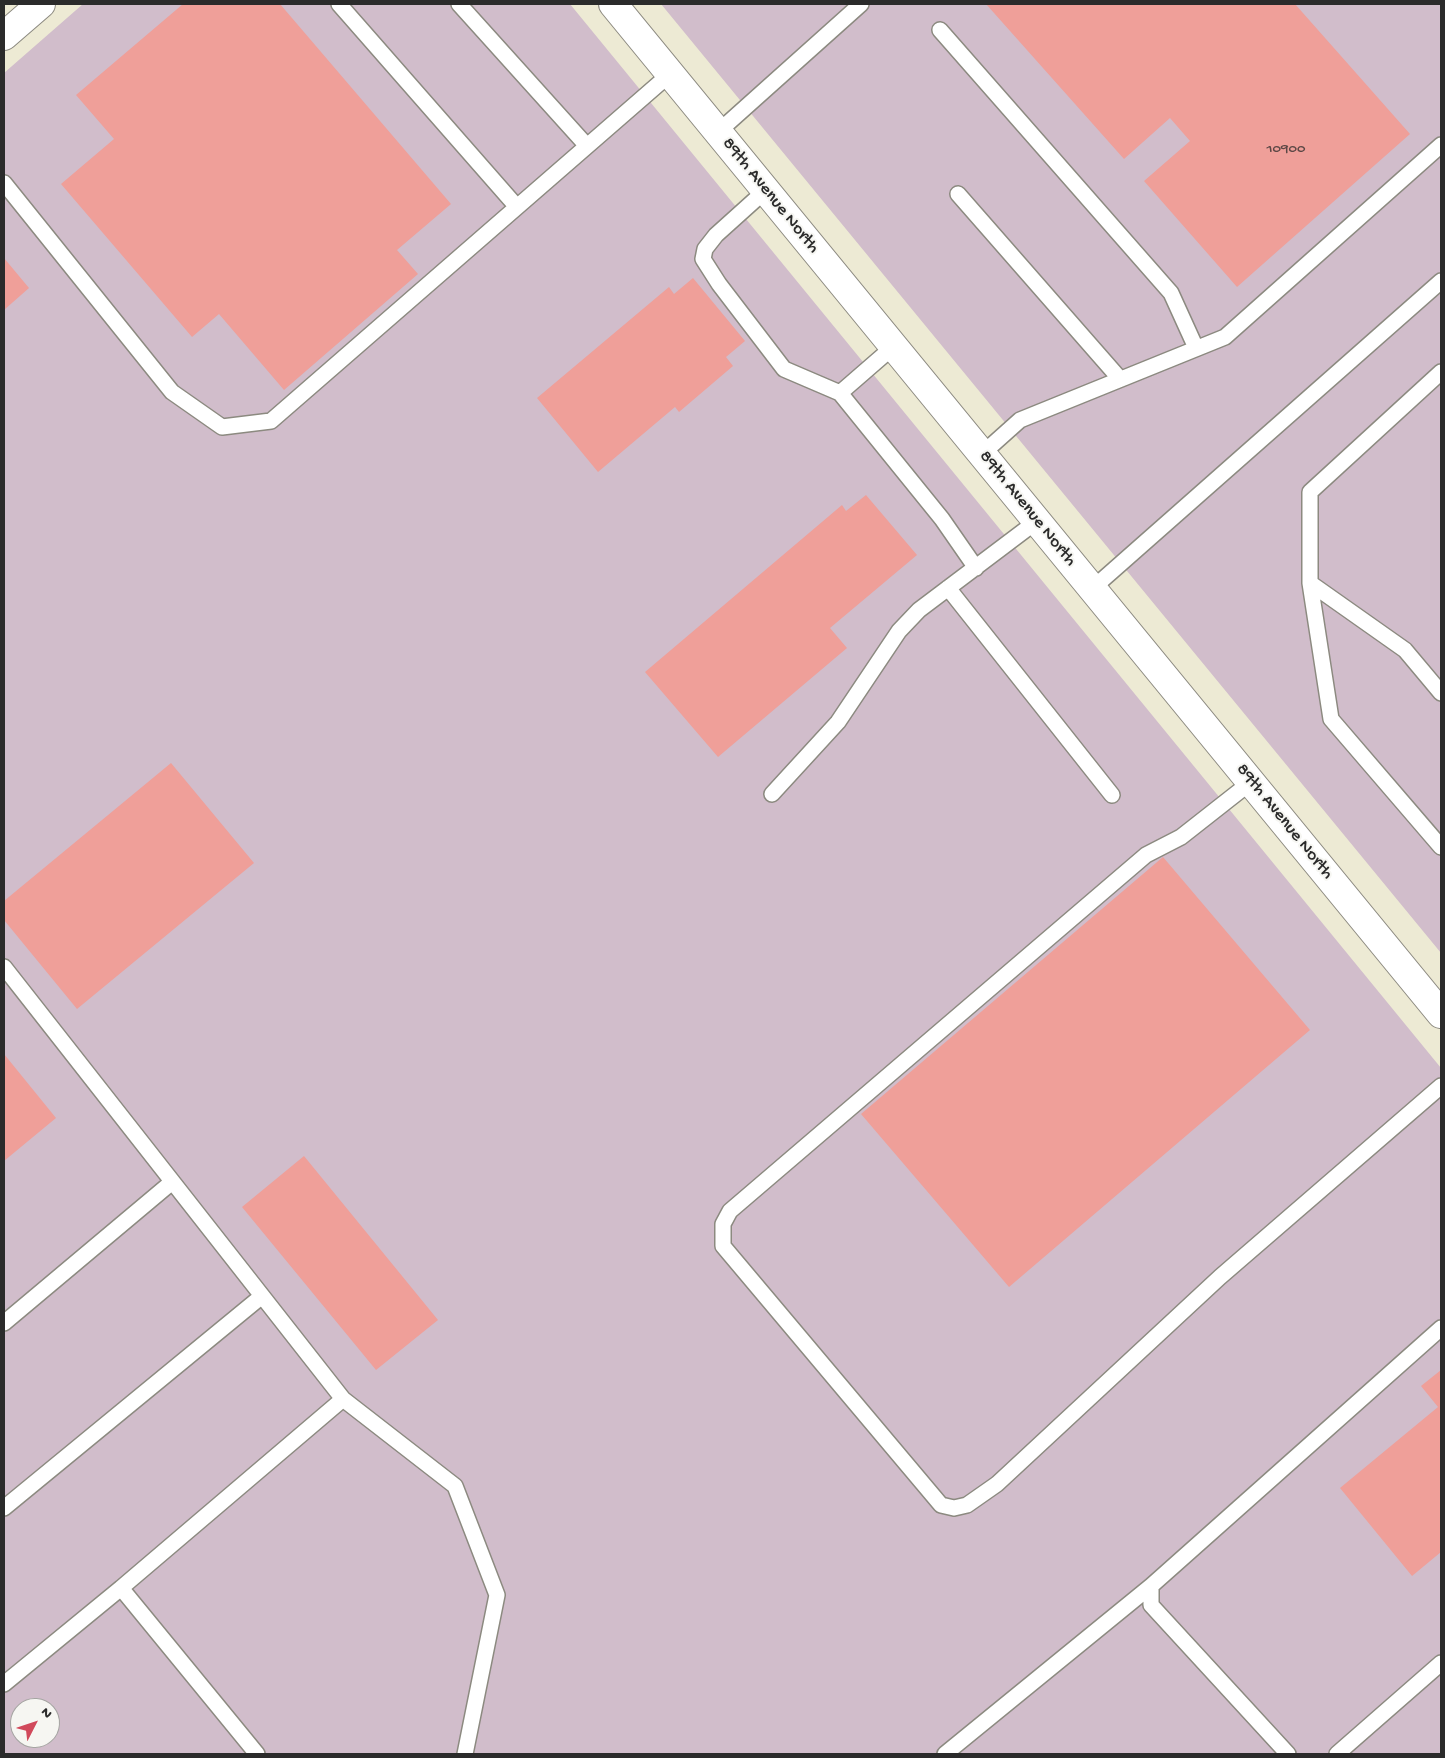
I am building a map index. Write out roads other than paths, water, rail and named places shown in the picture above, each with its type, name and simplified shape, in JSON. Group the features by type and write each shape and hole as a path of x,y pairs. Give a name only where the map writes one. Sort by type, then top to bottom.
{"street":[{"path":"4,36 41,4"},
{"name":"89th Avenue North","path":"613,4 1441,1014"}],"lane":[{"path":"339,4 517,207"},
{"path":"459,4 587,146"},
{"path":"718,132 861,4"},
{"path":"940,30 1170,293 1196,348"},
{"path":"4,183 172,392 222,427 271,421 670,74"},
{"path":"982,454 1020,420 1225,337 1441,145"},
{"path":"766,190 716,235 705,250 703,259 719,284 784,369 840,392 942,519 976,568"},
{"path":"958,194 1120,379"},
{"path":"1092,588 1441,281"},
{"path":"840,392 893,347"},
{"path":"1441,372 1310,492 1310,583 1331,719 1441,847"},
{"path":"772,794 838,722 899,632 919,610 1037,521"},
{"path":"1310,583 1404,650 1441,693"},
{"path":"948,588 1112,795"},
{"path":"1251,782 1181,836 1146,855 730,1211 723,1224 723,1246 941,1505 954,1508 967,1505 997,1484 1220,1278 1441,1086"},
{"path":"4,967 343,1398 455,1486 497,1595 465,1754"},
{"path":"4,1323 172,1182"},
{"path":"4,1508 262,1296"},
{"path":"945,1754 1151,1586 1441,1328"},
{"path":"4,1684 121,1588 343,1398"},
{"path":"1151,1586 1151,1605 1288,1754"},
{"path":"121,1588 257,1754"},
{"path":"1337,1754 1441,1663"}]}
